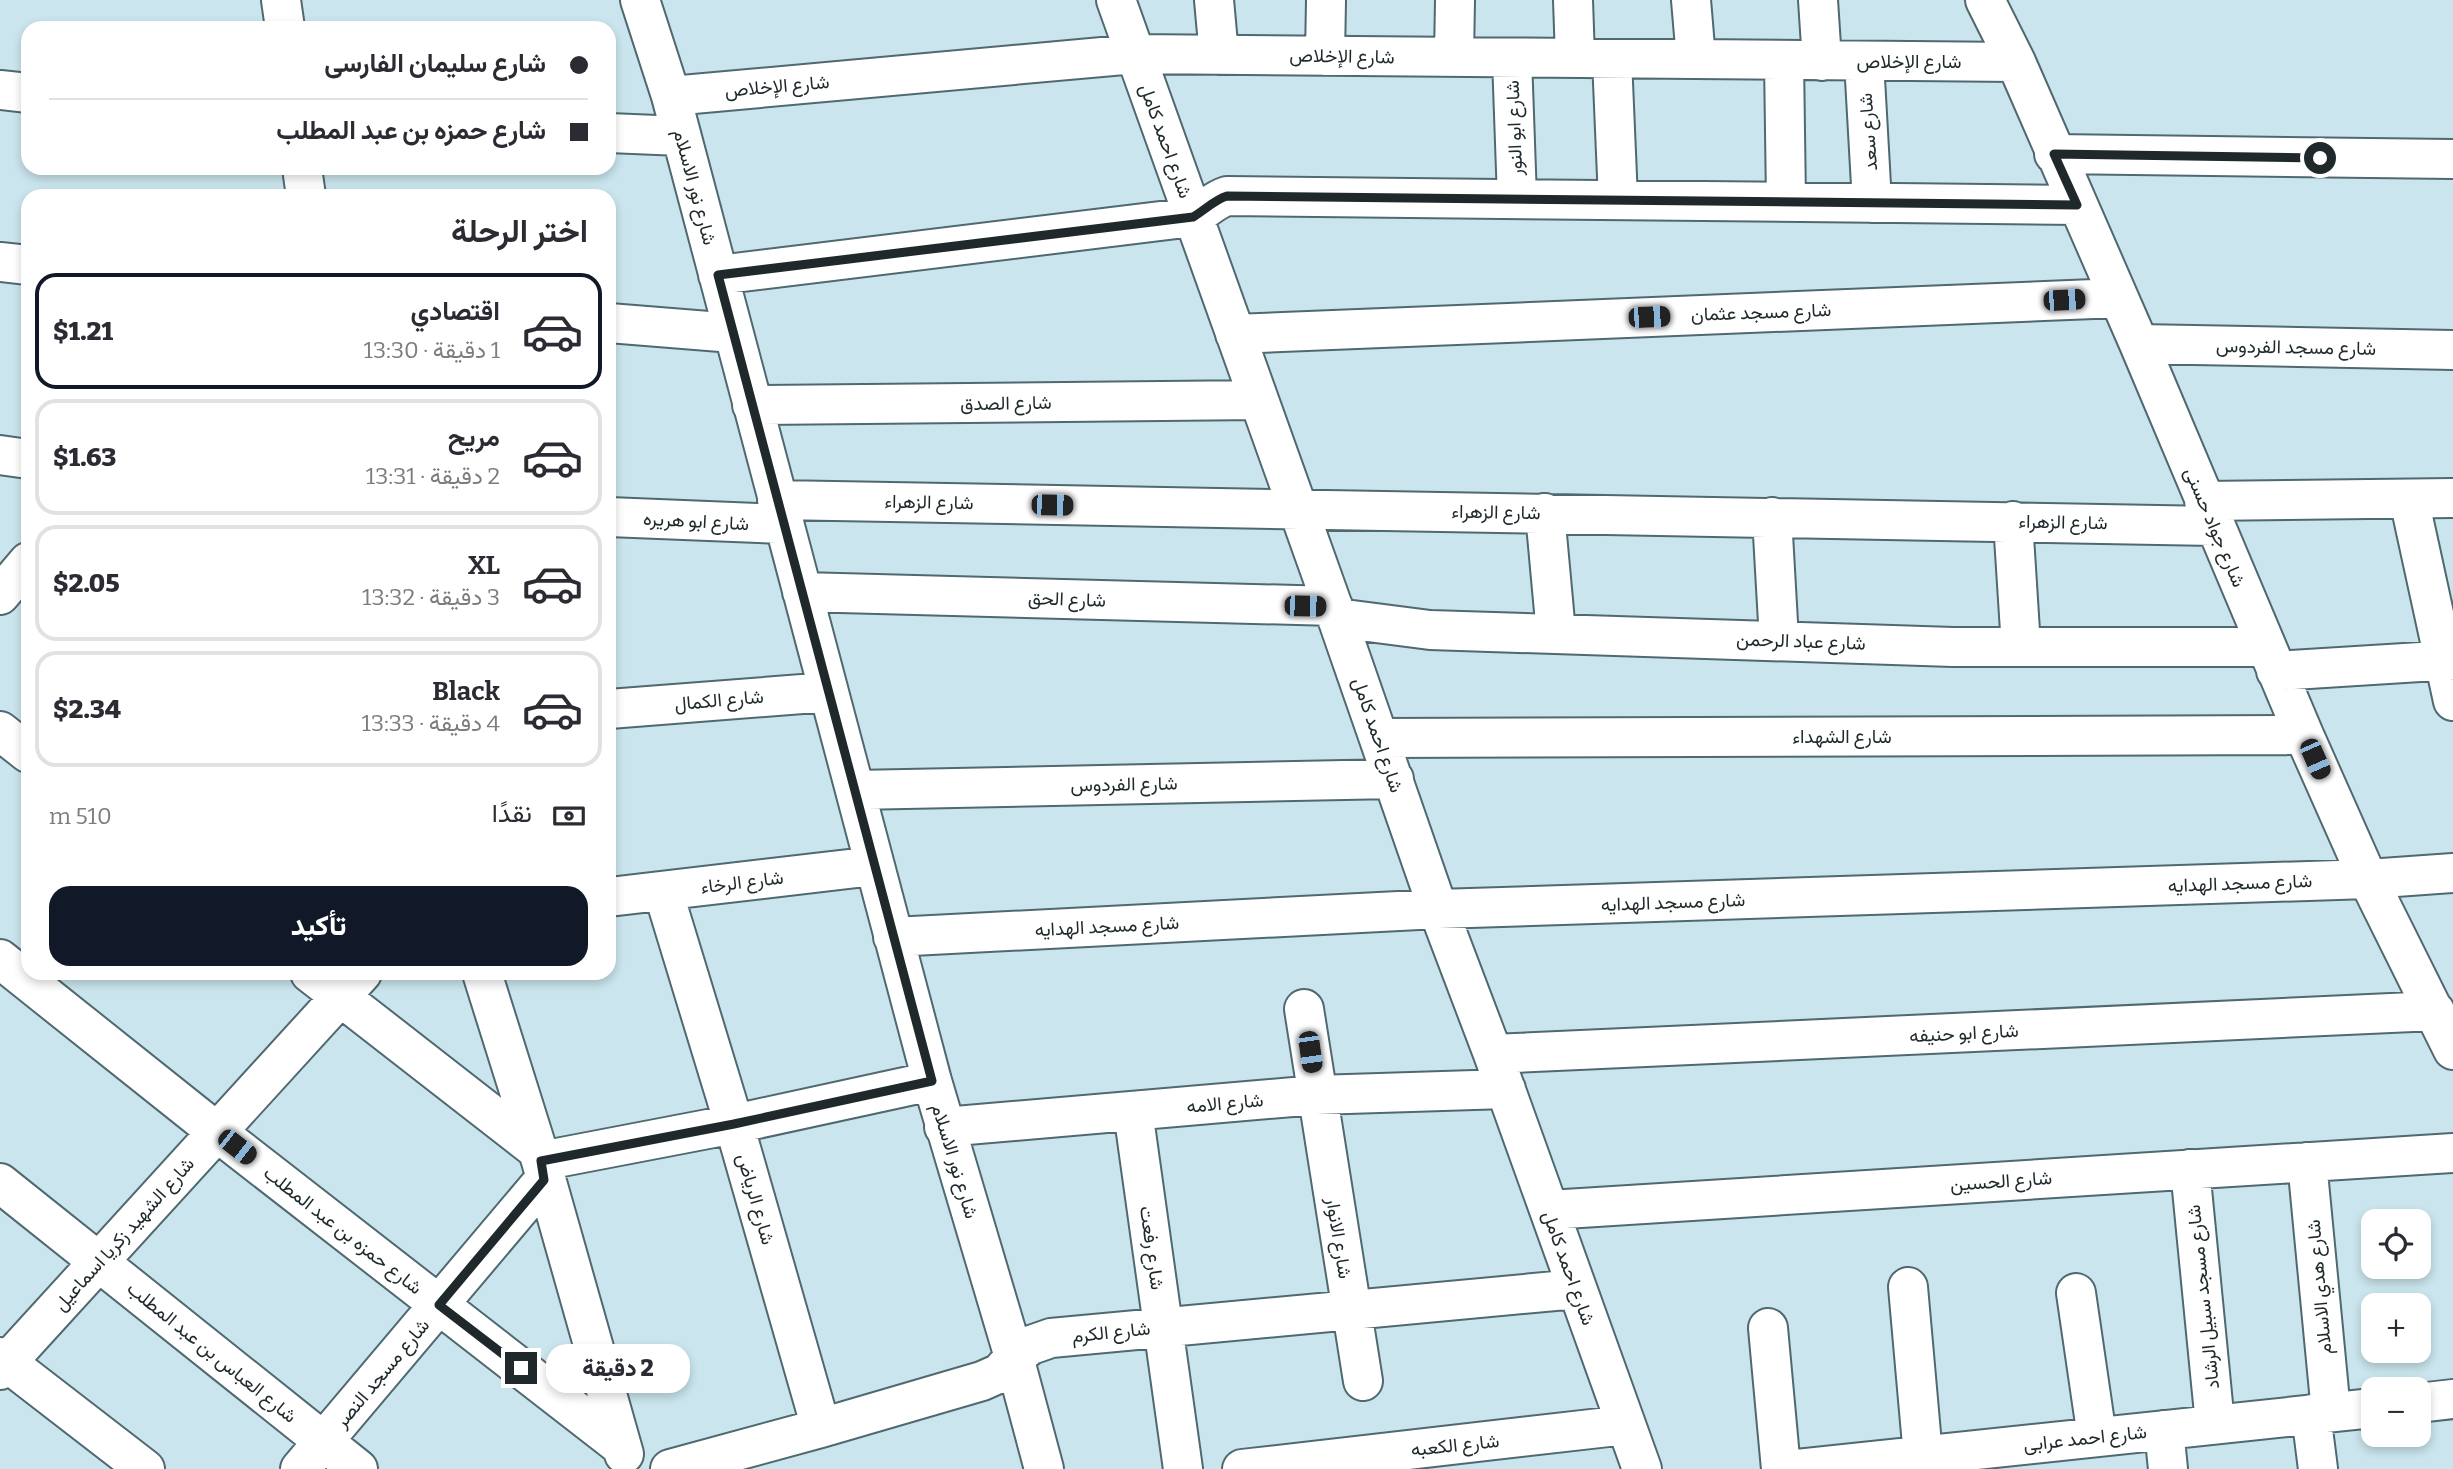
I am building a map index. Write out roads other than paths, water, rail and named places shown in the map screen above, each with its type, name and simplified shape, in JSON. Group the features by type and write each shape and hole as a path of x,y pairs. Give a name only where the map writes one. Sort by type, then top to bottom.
{"street":[{"path":"281,0 284,21"},
{"name":"شارع نور الاسلام","path":"640,0 671,96 944,1127 1014,1357 1044,1469"},
{"name":"شارع احمد كامل","path":"1115,0 1380,738 1438,909 1500,1072 1642,1469"},
{"path":"1214,0 1219,55"},
{"path":"1325,56 1326,0"},
{"path":"1454,57 1455,0"},
{"path":"1573,0 1593,58 1618,200"},
{"path":"1691,0 1696,59"},
{"path":"1818,0 1822,61"},
{"name":"شارع جواد حسنى","path":"1985,0 2016,62 2119,298 2271,659 2368,879 2453,1051"},
{"name":"شارع الإخلاص","path":"671,96 1135,54 2016,62"},
{"name":"شارع ابو النور","path":"1512,58 1517,199"},
{"path":"1784,60 1786,201"},
{"name":"شارع سعد","path":"1864,61 1872,202"},
{"path":"0,90 21,92"},
{"path":"616,133 681,136"},
{"path":"2054,154 2453,159"},
{"path":"718,275 1193,217 1215,200 1227,196 2077,205"},
{"path":"0,262 21,264"},
{"name":"شارع مسجد عثمان","path":"1235,334 2119,298"},
{"path":"616,324 733,333"},
{"name":"شارع مسجد الفردوس","path":"2139,344 2453,350"},
{"name":"شارع الصدق","path":"752,405 1259,400"},
{"path":"0,455 21,458"},
{"name":"شارع الزهراء","path":"781,512 1298,509 2013,521 2209,514 2453,498"},
{"path":"2409,499 2449,660 2453,701"},
{"name":"شارع ابو هريره","path":"616,517 781,512"},
{"path":"1545,513 1556,633"},
{"path":"1772,517 1779,640"},
{"path":"2013,521 2021,647"},
{"name":"شارع الحق","path":"802,592 1335,612"},
{"name":"شارع عباد الرحمن","path":"1335,612 1430,630 2021,647 2271,659 2449,660"},
{"name":"شارع الكمال","path":"616,708 828,692"},
{"path":"0,732 21,748"},
{"name":"شارع الشهداء","path":"1380,738 2304,735"},
{"name":"شارع الفردوس","path":"855,790 1394,779"},
{"name":"شارع الرخاء","path":"616,896 874,866"},
{"name":"شارع مسجد الهدايه","path":"894,937 1438,909 2368,879 2453,873"},
{"name":"شارع الرياض","path":"663,891 734,1124 821,1428"},
{"name":"شارع حمزه بن عبد المطلب","path":"0,959 21,976"},
{"name":"شارع حمزه بن عبد المطلب","path":"26,980 439,1305 626,1458"},
{"path":"334,980 351,985 540,1164"},
{"path":"484,980 626,1458"},
{"name":"شارع الشهيد زكريا اسماعيل","path":"2,1363 99,1262 351,985"},
{"name":"شارع الانوار","path":"1304,1009 1363,1381"},
{"name":"شارع ابو حنيفه","path":"1500,1072 2435,1011"},
{"name":"شارع الامه","path":"944,1127 1316,1095 1500,1072"},
{"path":"540,1164 932,1081"},
{"name":"شارع رفعت","path":"1133,1111 1182,1469"},
{"name":"شارع الحسين","path":"1549,1210 2453,1153"},
{"name":"شارع هدي الاسلام","path":"2307,1162 2321,1413 2318,1469"},
{"name":"شارع مسجد النصر","path":"312,1455 439,1305 540,1164"},
{"name":"شارع مسجد سبيل الرشاد","path":"2190,1169 2215,1424"},
{"name":"شارع العباس بن عبد المطلب","path":"0,1183 99,1262 312,1455 358,1469"},
{"path":"1908,1287 1943,1459"},
{"name":"شارع الكرم","path":"670,1469 982,1381 1000,1373 1014,1357 1031,1345 1051,1338 1577,1289"},
{"path":"2076,1293 2091,1448"},
{"path":"1768,1328 1780,1469"},
{"path":"2,1363 145,1469"},
{"name":"شارع احمد عرابى","path":"1797,1469 2091,1448 2164,1430 2361,1409"},
{"name":"شارع الكعبه","path":"1242,1469 1626,1425"},
{"path":"2164,1430 2168,1469"}]}
